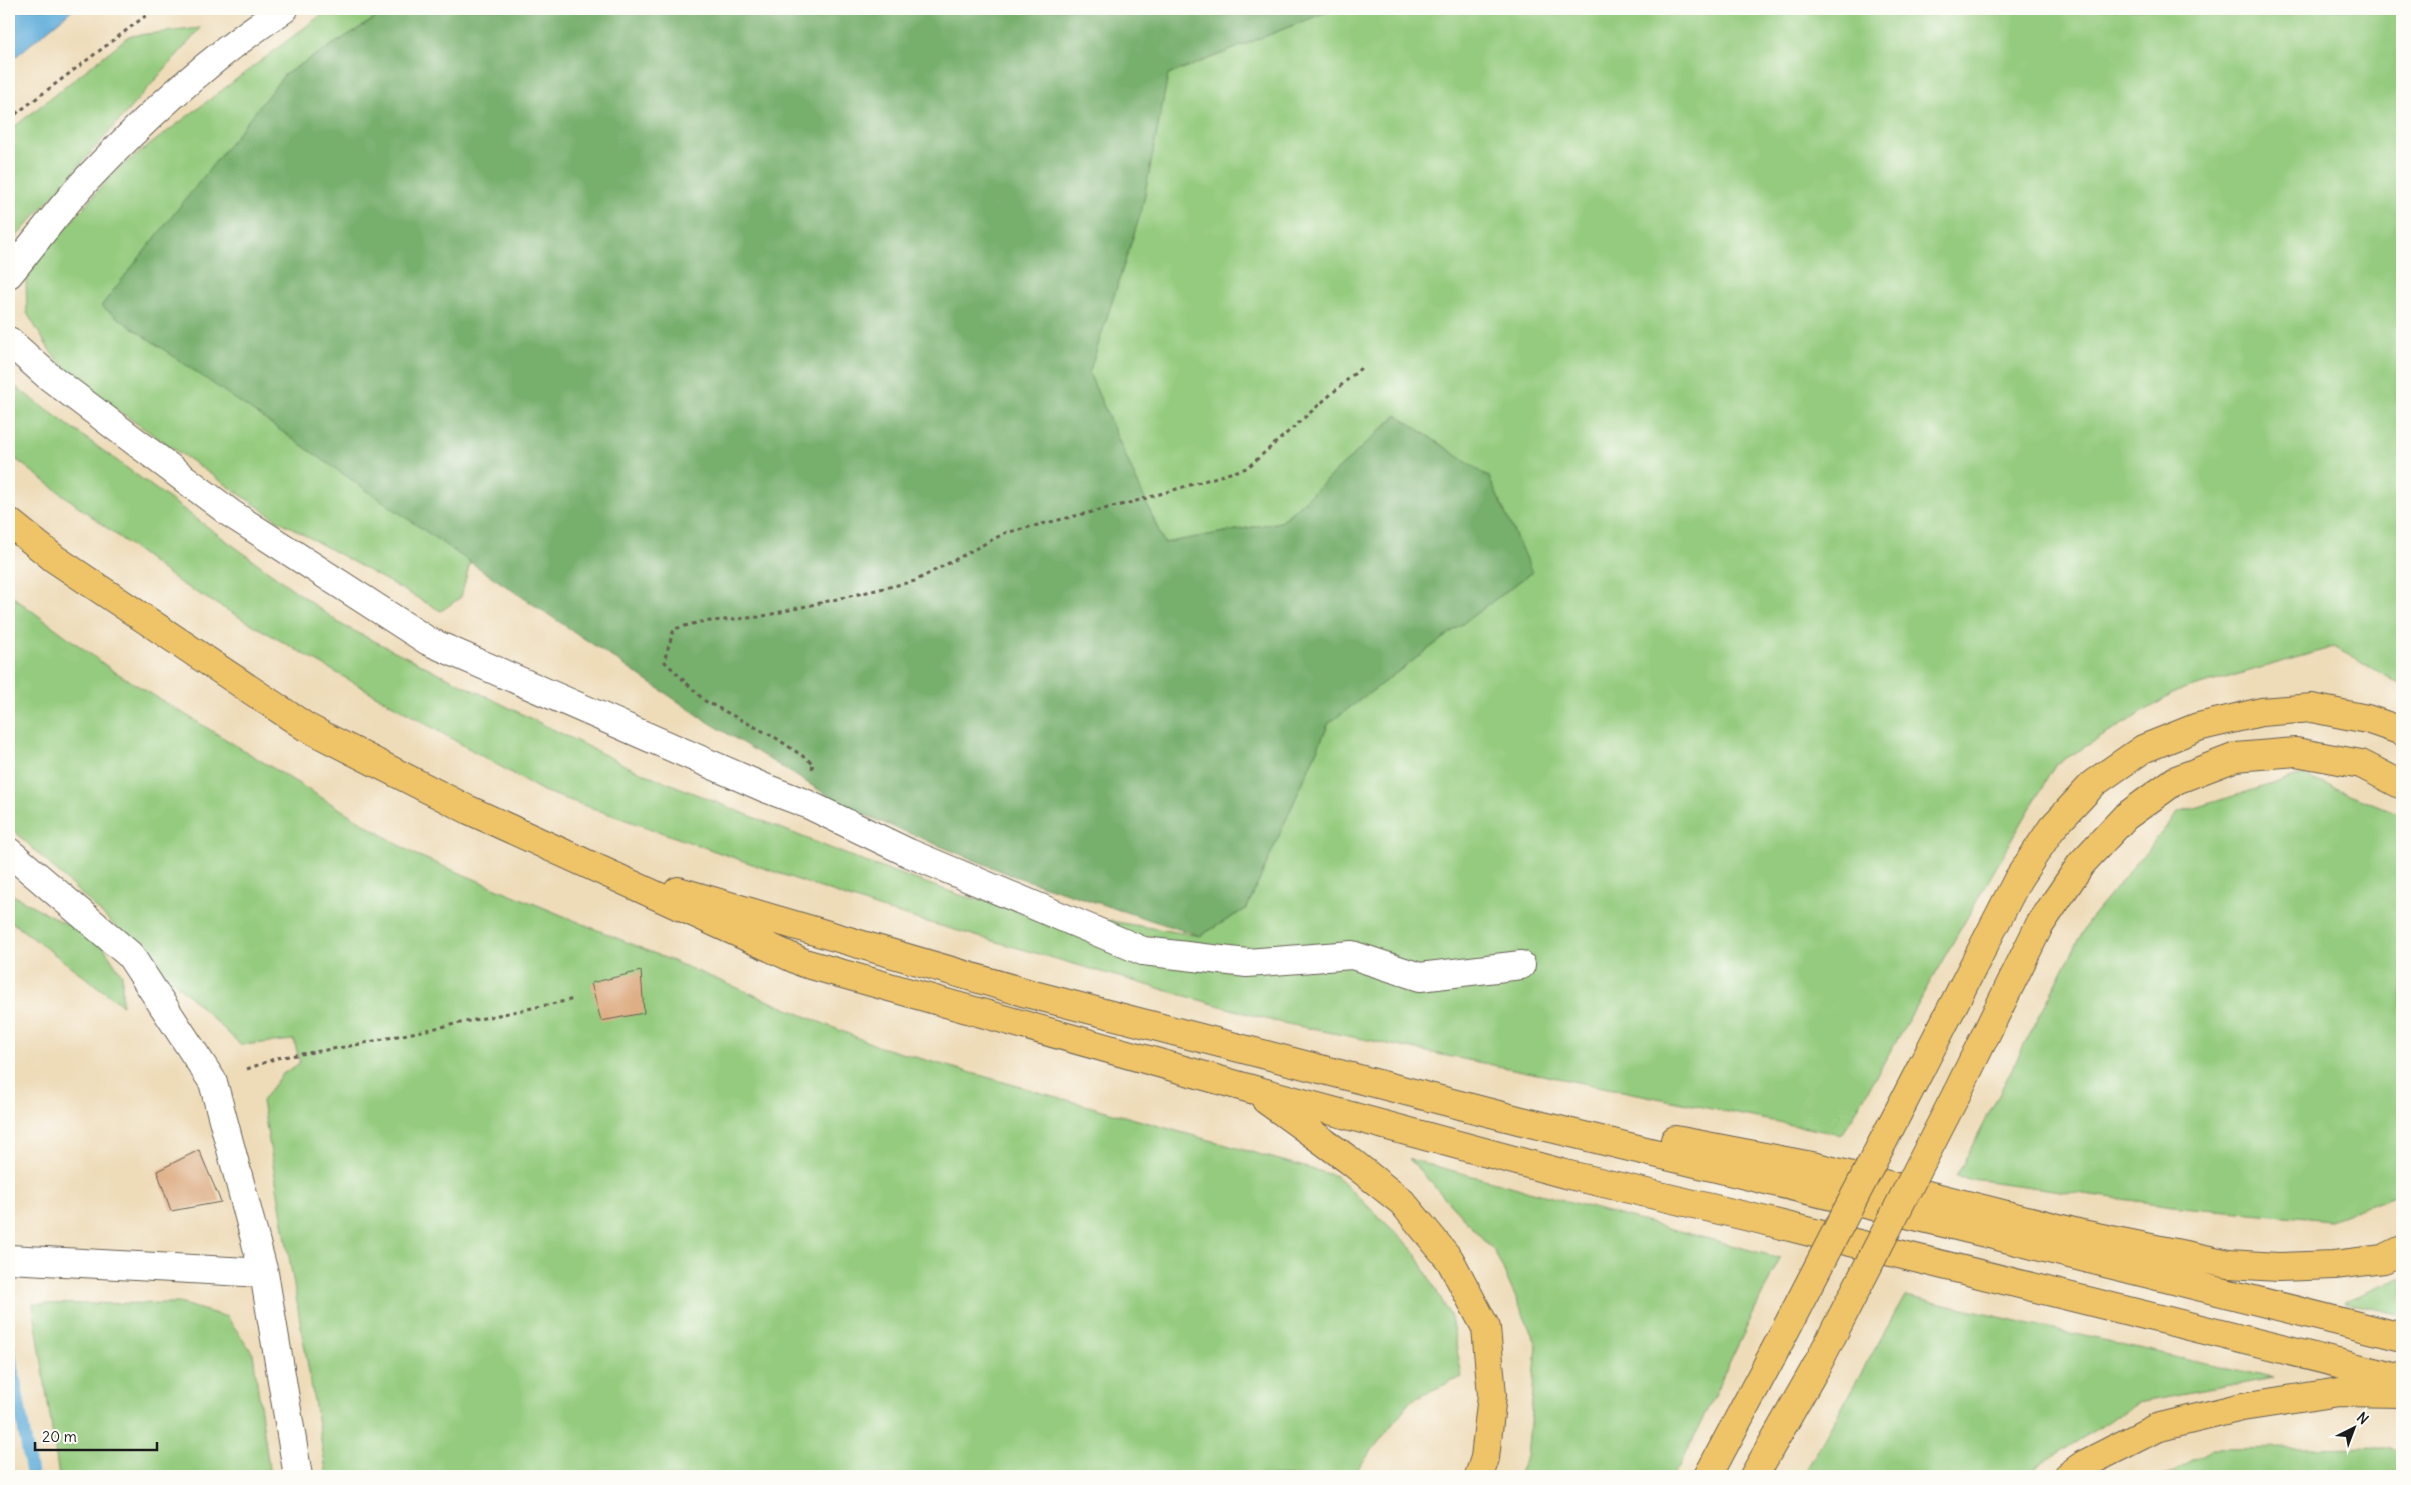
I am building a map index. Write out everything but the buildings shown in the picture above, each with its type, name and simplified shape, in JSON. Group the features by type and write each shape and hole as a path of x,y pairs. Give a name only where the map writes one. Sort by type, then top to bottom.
{"main road":[{"path":"9,522 55,559 306,727 469,810 804,963 1251,1089 1565,1174 1758,1219 2402,1379"},
{"path":"1708,1476 2018,879 2052,828 2102,777 2143,749 2198,727 2261,712 2312,708 2366,719 2402,731"},
{"path":"1754,1476 1815,1369 1957,1094 2039,926 2081,864 2125,817 2176,780 2236,757 2296,752 2361,764 2402,785"},
{"path":"591,866 804,926 1030,994 1383,1085 2402,1337"},
{"path":"1383,1085 1817,1167 2082,1234 2229,1264 2278,1267 2334,1265 2382,1259 2402,1250"},
{"path":"1251,1089 1349,1160 1402,1202 1450,1260 1486,1328 1492,1395 1485,1458 1479,1476"},
{"path":"2068,1476 2082,1465 2156,1428 2175,1423 2242,1407 2339,1392 2402,1394"}],"street":[{"path":"9,274 90,176 180,87 262,23 284,9"},
{"path":"9,341 47,375 230,513 428,641 764,788 807,804 909,853 1143,951 1247,963 1352,955 1420,977 1521,965"},
{"path":"9,852 130,955 213,1082 264,1273 298,1476"},
{"path":"9,1259 264,1273"}],"path":[{"path":"9,119 152,11 160,9"},
{"path":"807,804 813,763 776,738 705,701 664,661 674,629 700,622 759,617 915,581 1005,533 1133,502 1247,468 1362,367"},
{"path":"213,1082 277,1058 350,1046 575,999"}],"green space":[{"path":"329,9 390,9 284,75 379,498 470,562 461,597 441,611 276,519 85,388 52,354 27,313 26,278 47,250 114,172"},
{"path":"390,9 1334,9 1168,75 1142,209 1089,373 1164,543 1281,522 1397,415 1489,477 1532,572 1329,723 1247,908 1200,936 1011,875 850,809 710,723 470,562 101,306 284,75"},
{"path":"1334,9 2402,9 2402,685 2334,647 2176,692 2055,765 1842,1135 1273,1021 878,908 543,791 180,583 9,454 9,382 342,625 631,768 865,862 966,897 1200,936 1247,908 1329,723 1532,572 1397,415 1281,522 1164,543 1089,373 1142,209 1168,75"},
{"path":"201,28 9,245 9,131 129,36"},
{"path":"9,594 112,670 414,854 880,1047 1336,1176 1413,1249 1451,1317 1462,1377 1412,1399 1352,1476 327,1476 262,1101 281,1075 300,1063 294,1040 241,1045 9,826"},
{"path":"2302,775 2402,815 2402,1193 2331,1220 2181,1207 1956,1177 2089,920 2178,813"},
{"path":"9,893 101,943 122,975 122,1005 9,920"},
{"path":"1409,1159 1780,1258 1680,1466 1672,1476 1517,1476 1527,1457 1537,1345 1495,1252"},
{"path":"2402,1277 2402,1315 2344,1302"},
{"path":"1905,1296 2273,1378 2138,1403 2022,1476 1803,1476"},
{"path":"179,1303 227,1317 253,1353 270,1476 59,1476 33,1304"},
{"path":"2387,1447 2402,1451 2402,1476 2165,1476 2212,1449"}],"water":[{"path":"9,9 73,9 9,62"}],"waterway":[{"path":"9,1347 32,1476"}]}
